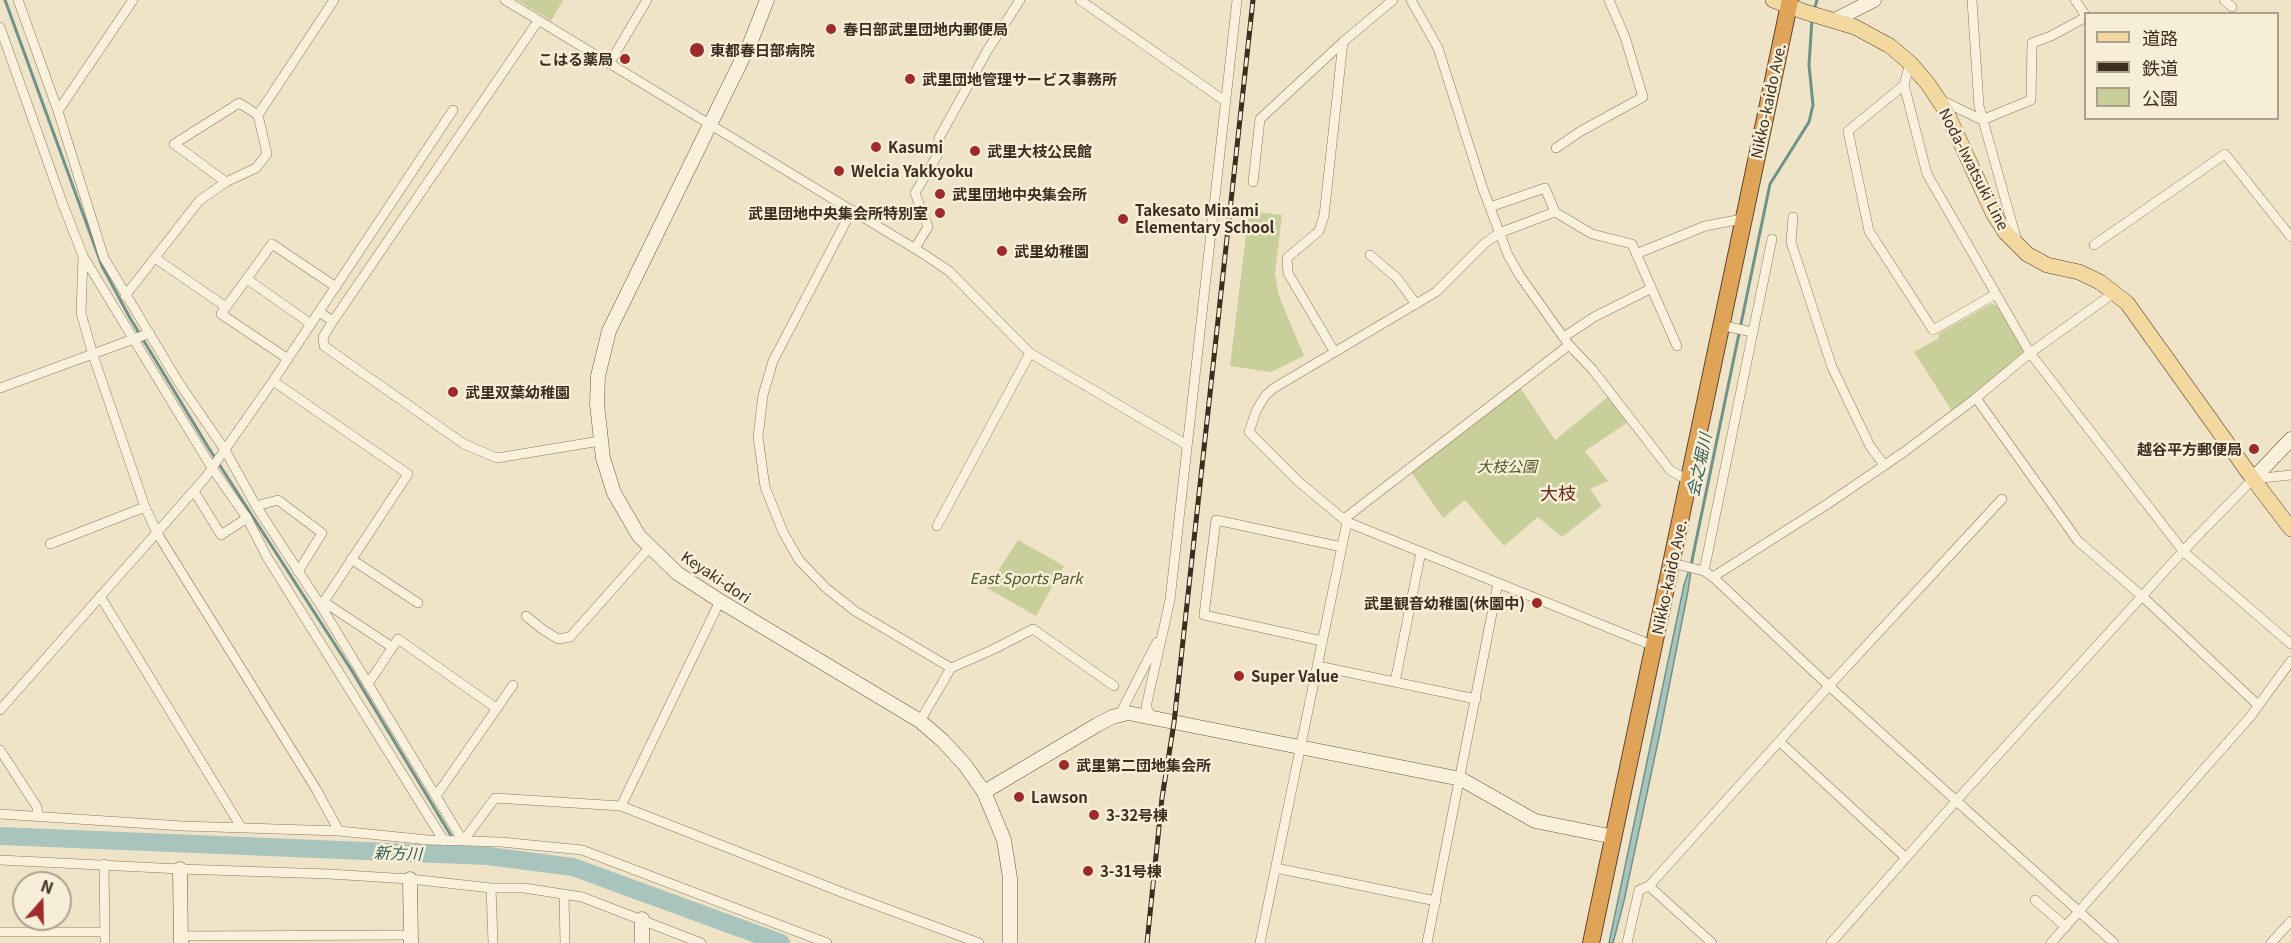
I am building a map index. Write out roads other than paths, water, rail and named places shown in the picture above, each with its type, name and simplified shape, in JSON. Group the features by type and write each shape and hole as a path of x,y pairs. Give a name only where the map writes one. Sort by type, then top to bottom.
{"highway":[{"name":"Nikko-kaido Ave.","path":"1591,943 1654,646 1677,564 1689,481 1726,326 1742,219 1784,2"}],"main road":[{"name":"Noda-Iwatsuki Line","path":"1784,2 1875,36 1910,63 1946,111 1993,213 2005,232 2019,247 2047,265 2079,272 2115,292 2134,311 2291,529"}],"street":[{"path":"18,0 58,111 104,258 179,382 225,450 256,506 298,572 322,604 464,841"},
{"path":"58,111 133,0"},
{"path":"258,115 334,0"},
{"path":"505,0 915,248 949,271 1030,353 1186,445"},
{"path":"609,64 647,0"},
{"path":"915,248 928,227 915,193 937,156 939,138 987,51 1020,0"},
{"path":"1080,0 1225,101"},
{"path":"1153,718 1146,707 1170,600 1237,0"},
{"path":"1253,182 1260,119 1343,42 1393,0"},
{"path":"1411,0 1438,48 1499,233 1520,276 1566,341 1592,369 1670,470 1689,481"},
{"path":"1556,148 1581,131 1643,97 1625,37 1609,0"},
{"path":"1821,16 1874,0"},
{"path":"1972,0 1979,106 2019,247"},
{"path":"2075,0 2084,14"},
{"name":"Keyaki-dori","path":"763,2 751,41 609,331 598,376 597,406 600,441 614,493 632,526 649,548 677,573 720,602 920,721 965,765 984,792 1004,840 1009,867 1010,943"},
{"path":"1938,99 1982,120 2031,100 2032,43 2051,36 2084,17"},
{"path":"538,21 333,321 323,337 324,346 464,444 497,458 600,441"},
{"path":"0,27 2,43 83,256 444,841"},
{"path":"1334,351 1288,273 1287,258 1319,231 1324,216 1343,42"},
{"path":"1910,63 1904,85 1927,174 2030,353 2183,551 2291,644"},
{"path":"1904,85 1848,131 1869,231 1933,330 1996,294"},
{"path":"125,296 199,201 226,182 256,168 267,154 258,115 239,103 174,144 226,182"},
{"path":"0,710 212,468 288,359 453,110"},
{"path":"2094,245 2225,154 2291,237"},
{"path":"1490,207 1545,188 1555,213 1593,234 1632,244 1677,346"},
{"path":"852,210 773,361 763,395 758,437 765,487 783,532 799,560 826,588 855,611 951,668"},
{"path":"1555,213 1499,233 1485,243 1436,292 1274,388 1265,396 1256,411 1249,432 1299,482 1346,521 1654,646"},
{"path":"1793,217 1791,242 1832,367 1870,446 1884,465"},
{"path":"1636,254 1705,225 1742,219"},
{"path":"1702,570 1750,332 1772,239"},
{"path":"288,359 221,314 272,244 336,287"},
{"path":"1370,255 1397,278 1416,304"},
{"path":"83,256 81,313 145,507 157,533 316,789 339,831"},
{"path":"155,258 226,307"},
{"path":"247,279 311,324"},
{"path":"1260,943 1346,521 1594,317 1650,289"},
{"path":"1713,576 1884,465 1976,398 2030,353 2115,292"},
{"path":"319,312 333,321"},
{"path":"1726,326 1750,332"},
{"path":"0,388 150,333"},
{"path":"937,526 1030,353"},
{"path":"273,381 408,474 322,604"},
{"path":"1976,398 2078,541 2143,597 2258,705"},
{"path":"1831,943 1905,857 2183,551 2291,439"},
{"path":"2253,479 2291,475"},
{"path":"194,491 221,535 247,519"},
{"path":"1627,943 1639,890 1649,886 2002,499"},
{"path":"256,506 278,500 322,533 298,572"},
{"path":"50,544 145,507"},
{"path":"1322,641 1204,615 1216,520 1342,547"},
{"path":"526,616 558,639 570,637 649,548"},
{"path":"1395,682 1421,552"},
{"path":"351,560 418,603"},
{"path":"1677,564 1702,570 1713,576 1829,686 2114,943"},
{"path":"1427,943 1498,583"},
{"path":"100,596 241,827"},
{"path":"621,806 720,602"},
{"path":"322,604 392,647"},
{"path":"1120,714 1165,626"},
{"path":"920,721 951,668 1033,629 1114,686"},
{"path":"368,684 398,639 496,708"},
{"path":"2051,943 2258,705 2291,661"},
{"path":"1317,666 1476,699"},
{"path":"436,796 513,685"},
{"path":"984,792 1097,725 1120,714 1153,718 1461,779 1534,821 1614,837"},
{"path":"1780,742 1905,857"},
{"path":"0,750 38,807 38,816"},
{"path":"464,841 495,798 621,806 979,943"},
{"path":"0,814 183,826 339,831 582,850 827,943"},
{"path":"0,860 410,879 491,888 524,888 582,897 702,943"},
{"path":"104,864 105,943"},
{"path":"1276,868 1436,901"},
{"path":"180,869 181,940 411,939 410,879"},
{"path":"1649,886 1712,943"},
{"path":"491,888 493,943"},
{"path":"564,895 565,943"},
{"path":"2035,900 2066,927"},
{"path":"642,919 642,943"},
{"path":"2271,943 2291,921"},
{"path":"0,932 104,932"}],"water":[{"path":"1693,558 1659,737 1624,901 1613,943 1609,943 1684,585"}],"waterway":[{"path":"5,0 102,266 130,318 208,447 352,671 453,839"},
{"name":"会之堀川","path":"1814,10 1817,0"},
{"name":"会之堀川","path":"1691,565 1770,184 1809,122 1813,105 1809,65 1812,19"},
{"name":"新方川","path":"0,836 488,856 573,867 781,943"},
{"path":"457,844 467,857"}],"railway":[{"path":"1147,943 1162,798 1174,723 1253,0"}],"place":[{"name":"春日部武里団地内郵便局","path":"831,29"},
{"name":"東都春日部病院","path":"697,50"},
{"name":"こはる薬局","path":"625,59"},
{"name":"武里団地管理サービス事務所","path":"910,79"},
{"name":"Kasumi","path":"876,147"},
{"name":"武里大枝公民館","path":"975,151"},
{"name":"Welcia Yakkyoku","path":"839,171"},
{"name":"武里団地中央集会所","path":"940,194"},
{"name":"武里団地中央集会所特別室","path":"940,213"},
{"name":"Takesato Minami Elementary School","path":"1123,219"},
{"name":"武里幼稚園","path":"1002,251"},
{"name":"武里双葉幼稚園","path":"453,392"},
{"name":"越谷平方郵便局","path":"2254,449"},
{"name":"武里観音幼稚園(休園中)","path":"1537,603"},
{"name":"Super Value","path":"1239,676"},
{"name":"武里第二団地集会所","path":"1064,765"},
{"name":"Lawson","path":"1019,797"},
{"name":"3-32号棟","path":"1094,815"},
{"name":"3-31号棟","path":"1088,871"}],"district":[{"name":"大枝","path":"1558,493"}],"park label":[{"name":"大枝公園","path":"1507,466"},
{"name":"East Sports Park","path":"1026,578"}]}
